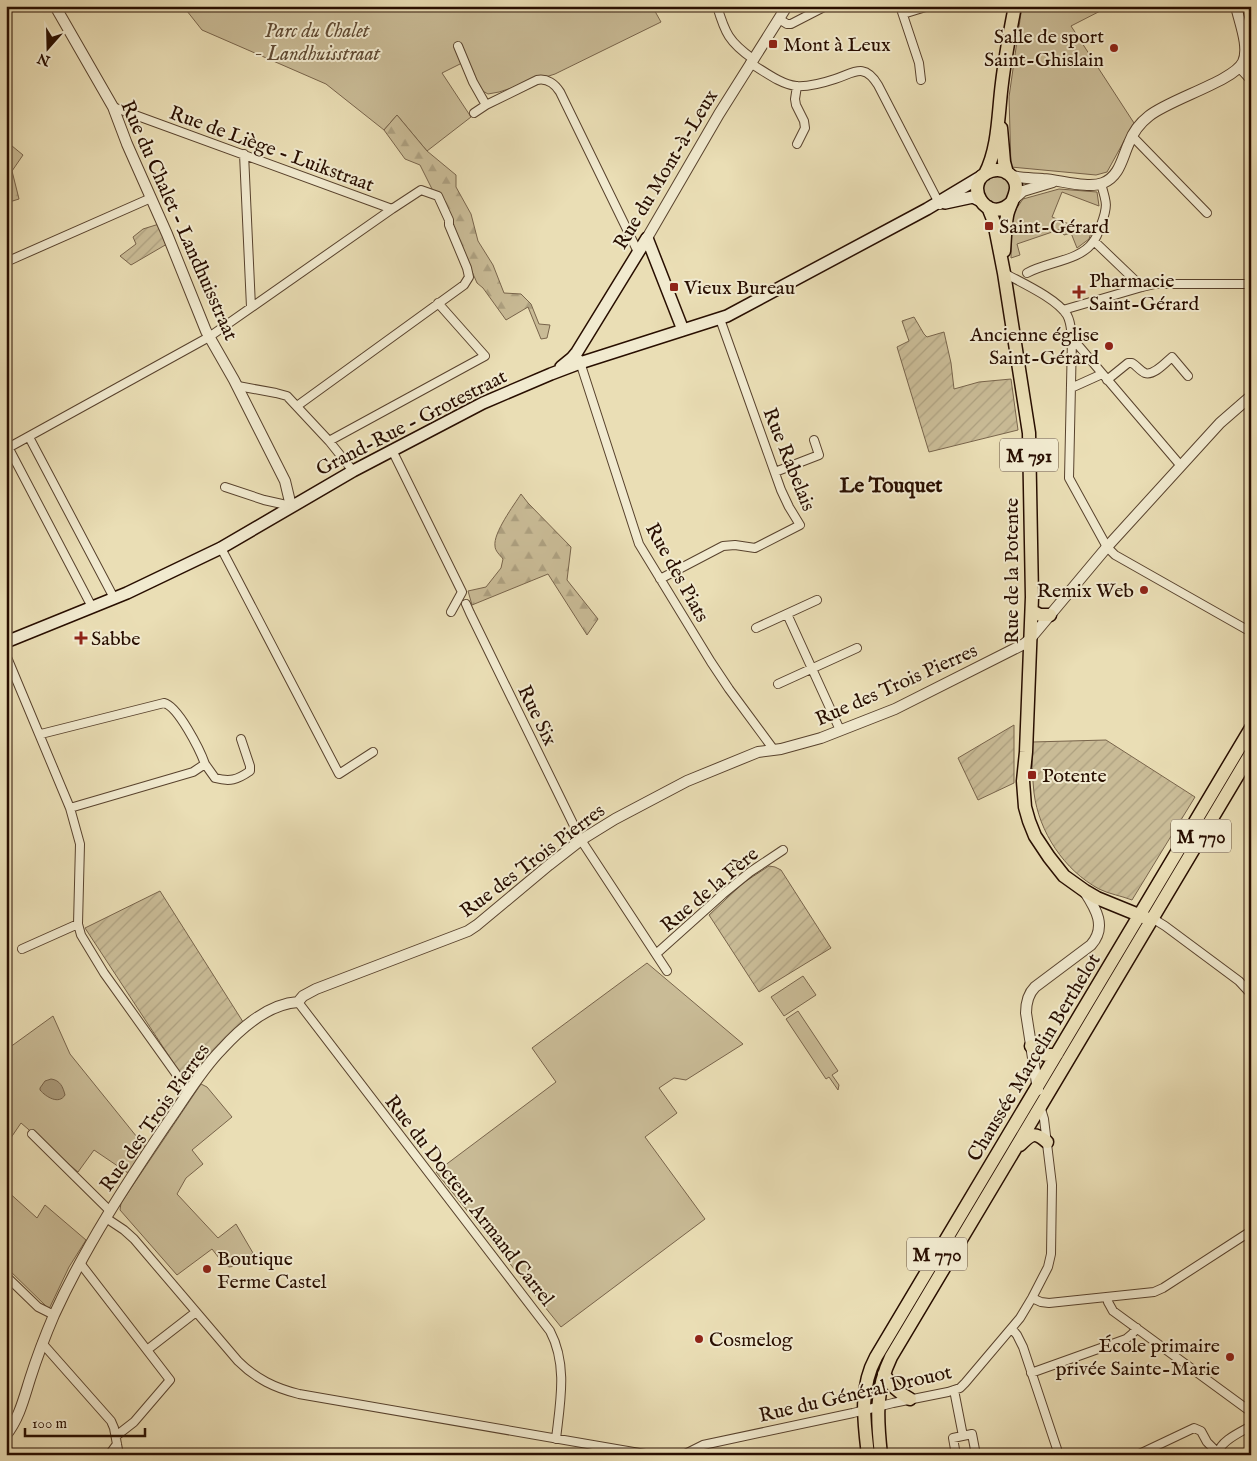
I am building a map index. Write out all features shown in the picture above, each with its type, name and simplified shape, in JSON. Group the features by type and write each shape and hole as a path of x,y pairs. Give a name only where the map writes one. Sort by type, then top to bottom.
{"main road":[{"path":"984,204 977,194 977,188 992,155 1000,113 1004,63 1015,6"},
{"path":"939,203 973,197 994,209 1002,208 1013,200 1016,185 1008,174 1004,162 1000,113"},
{"path":"939,203 990,171 997,170 1008,174"},
{"name":"Rue de la Potente","path":"1004,273 1006,217 1013,200"},
{"name":"Grand-Rue - Grotestraat","path":"6,642 114,598 220,548 290,506 474,407 551,374 579,358 720,319 939,203"},
{"name":"Rue de la Potente","path":"984,204 994,222 1029,432 1032,611 1023,794 1031,828 1042,848 1058,869 1071,882 1085,891 1108,903 1144,916"},
{"path":"647,238 683,330"},
{"name":"Rue du Mont-à-Leux","path":"579,358 647,238"},
{"path":"1032,611 1040,616 1050,615"},
{"name":"Chaussée Marcelin Berthelot","path":"878,1407 884,1374 894,1351 1102,1002 1144,916 1193,824 1251,728"},
{"name":"Rue de la Potente","path":"1026,752 1032,806 1040,828 1054,855 1067,870 1084,884 1144,916"},
{"name":"Chaussée Marcelin Berthelot","path":"864,1411 865,1392 873,1362 1057,1054 1144,916 1251,753"},
{"path":"1031,1046 1044,1055 1057,1054"},
{"path":"1011,1154 1030,1135 1037,1135 1047,1142"},
{"path":"884,1374 894,1388 910,1399"},
{"name":"M 770","path":"878,1407 881,1455"},
{"name":"M 770","path":"864,1411 868,1455"}],"street":[{"name":"Rue du Chalet - Landhuisstraat","path":"55,6 113,107 209,337 238,386 285,482 290,506"},
{"path":"718,6 727,35 738,48 752,61 785,83 797,86 811,85 858,70 869,74 878,85 939,203"},
{"name":"Rue du Mont-à-Leux","path":"647,238 752,61 787,6"},
{"path":"778,19 787,24 792,24 826,6"},
{"path":"921,80 917,57 901,10 929,6"},
{"path":"1008,174 1018,177 1090,184 1101,184 1108,181 1117,172 1132,136 1154,112 1224,78 1240,66 1244,59 1246,48 1236,6"},
{"path":"458,46 473,82 486,105"},
{"path":"1240,66 1251,79"},
{"path":"474,113 486,105 537,80 545,80 554,85 560,92 638,252"},
{"path":"797,86 796,105 804,120 805,128 797,144"},
{"name":"Rue de Liège - Luikstraat","path":"113,107 392,209"},
{"path":"1132,136 1207,213"},
{"path":"244,154 251,307"},
{"path":"1013,200 1024,191 1032,188 1062,182"},
{"path":"1027,273 1080,253 1094,241 1106,207 1106,199 1101,184"},
{"path":"92,606 7,447 29,437 209,337 421,190 438,196 450,220 449,225 468,268 468,277 464,285 297,406"},
{"path":"6,262 151,198"},
{"path":"1094,241 1142,287"},
{"path":"1004,273 1050,299 1063,310 1069,320 1072,338 1069,478 1107,547 1115,555 1251,632"},
{"path":"1063,310 1142,287 1159,284 1251,284"},
{"path":"329,441 485,356 438,303"},
{"name":"Rue Rabelais","path":"660,579 723,546 735,545 755,548 800,525 789,507 775,472 720,319"},
{"path":"1072,338 1181,466"},
{"path":"1070,388 1105,377 1128,363 1132,363 1142,372 1148,374 1154,372 1172,357 1188,376"},
{"name":"Rue des Piats","path":"579,358 637,539 710,662 774,750"},
{"path":"238,386 287,396 354,471"},
{"name":"Rue des Trois Pierres","path":"6,1435 20,1411 42,1343 54,1315 80,1263 108,1214 189,1092 221,1049 242,1030 273,1008 298,1002 303,996 316,989 468,931 581,840 615,819 687,781 758,752 774,750 821,738 895,709 1024,644 1107,547 1224,418 1251,396"},
{"path":"29,437 114,598"},
{"path":"775,472 819,455 814,440"},
{"path":"392,450 462,592 452,612"},
{"path":"226,487 264,500 290,506"},
{"path":"220,548 339,774 373,752"},
{"path":"756,628 818,600"},
{"name":"Rue Six","path":"466,604 581,840"},
{"path":"787,614 840,730"},
{"path":"778,684 857,648"},
{"path":"6,655 70,808 80,844 78,924 81,935 104,973 189,1092"},
{"path":"40,734 170,704 177,712 200,751 205,764 215,778 223,780 234,780 250,771 241,739"},
{"path":"70,808 193,772 205,764"},
{"name":"Rue de la Fère","path":"581,840 667,971"},
{"name":"Rue de la Fère","path":"656,954 723,894 750,872 783,850"},
{"name":"Rue de la Potente","path":"1012,1329 1032,1298 1048,1267 1051,1254 1052,1185 1043,1113 1040,1106 1026,1008 1030,994 1038,984 1092,944 1099,934 1099,923 1091,900 1085,891"},
{"path":"1144,916 1169,928 1239,981 1251,994"},
{"path":"22,949 78,924"},
{"name":"Rue du Docteur Armand Carrel","path":"298,1002 550,1331 557,1349 562,1386 556,1439"},
{"path":"32,1134 134,1239 226,1348 247,1370 277,1388 299,1394 651,1455"},
{"path":"1032,1298 1045,1303 1158,1291 1251,1231"},
{"path":"80,1263 170,1380 117,1440 109,1455"},
{"path":"8,1282 38,1307 54,1315"},
{"path":"1107,1297 1113,1310 1251,1412"},
{"path":"147,1350 196,1312"},
{"path":"1032,1373 1126,1339 1136,1328"},
{"path":"1012,1329 1021,1340 1059,1455"},
{"name":"Rue du Général Drouot","path":"683,1455 698,1446 954,1390 965,1383 1012,1329"},
{"path":"42,1343 111,1422 117,1440 119,1455"},
{"path":"954,1390 963,1436"},
{"path":"1219,1453 1222,1443 1251,1426"},
{"path":"1137,1455 1194,1428 1201,1431 1207,1442 1219,1453"},
{"path":"956,1455 953,1438 972,1434 976,1455"}],"green space":[{"name":"Parc du Chalet - Landhuisstraat","path":"183,6 652,6 661,22 555,74 499,92 488,94 481,90 462,63 442,73 471,117 427,151 397,115 384,130 326,84 202,30"},
{"path":"1022,6 1110,6 1071,26 1134,123 1107,172 1096,175 1011,167 1009,97"},
{"path":"397,115 427,151 456,175 456,187 471,214 478,241 493,265 504,293 521,294 531,304 539,324 550,325 547,338 541,339 528,307 506,320 483,288 477,283 420,165 405,159 384,130"},
{"path":"6,141 23,155 12,171 19,199 6,203"},
{"path":"997,176 1007,180 1011,190 1007,200 997,204 987,200 983,190 987,180"},
{"path":"1059,189 1097,192 1099,206 1062,192 1052,217 1091,233 1089,239 1077,248 1071,233 1064,235 1061,229 1017,244 1020,255 1011,258 1012,215 1023,199"},
{"path":"159,224 167,244 131,265 120,256 136,244 133,237 143,229"},
{"path":"914,317 927,337 944,332 951,363 954,389 979,382 1011,379 1018,430 929,452 897,347 909,341 902,321"},
{"path":"521,494 571,547 567,580 598,619 587,635 548,574 472,605 468,591 486,587 501,568 503,559 496,550 495,540 505,519"},
{"path":"1014,725 1014,783 978,800 958,758"},
{"path":"1106,740 1195,797 1132,900 1099,889 1086,881 1064,861 1041,822 1034,793 1032,742"},
{"path":"769,866 781,870 831,948 759,992 709,915 743,883"},
{"path":"160,891 245,1025 190,1087 85,928"},
{"path":"647,963 743,1044 686,1080 674,1078 659,1088 677,1113 645,1137 705,1219 561,1327 436,1172 556,1082 532,1048"},
{"path":"803,976 816,995 784,1016 771,997"},
{"path":"798,1011 838,1071 832,1075 839,1085 838,1090 829,1077 826,1079 786,1019"},
{"path":"53,1016 70,1054 145,1147 128,1173 94,1150 78,1172 21,1123 6,1145 6,1050"},
{"path":"201,1084 207,1087 232,1117 192,1150 203,1164 186,1178 177,1194 218,1238 236,1224 253,1253 236,1266 229,1267 222,1262 212,1249 177,1275 120,1210 121,1203"},
{"path":"6,1190 37,1218 45,1205 86,1240 69,1267 49,1309 6,1267"}],"shaded area":[{"path":"51,1079 59,1082 62,1087 65,1095 62,1098 52,1099 40,1090 45,1081"}],"place":[{"name":"Mont à Leux","path":"773,44"},
{"name":"Salle de sport Saint-Ghislain","path":"1114,48"},
{"name":"Saint-Gérard","path":"989,226"},
{"name":"Vieux Bureau","path":"674,287"},
{"name":"Pharmacie Saint-Gérard","path":"1079,292"},
{"name":"Ancienne église Saint-Gérard","path":"1109,346"},
{"name":"Remix Web","path":"1144,590"},
{"name":"Sabbe","path":"81,638"},
{"name":"Potente","path":"1032,775"},
{"name":"Boutique Ferme Castel","path":"207,1269"},
{"name":"Cosmelog","path":"699,1339"},
{"name":"École primaire privée Sainte-Marie","path":"1230,1357"}],"district":[{"name":"Le Touquet","path":"891,485"}]}
